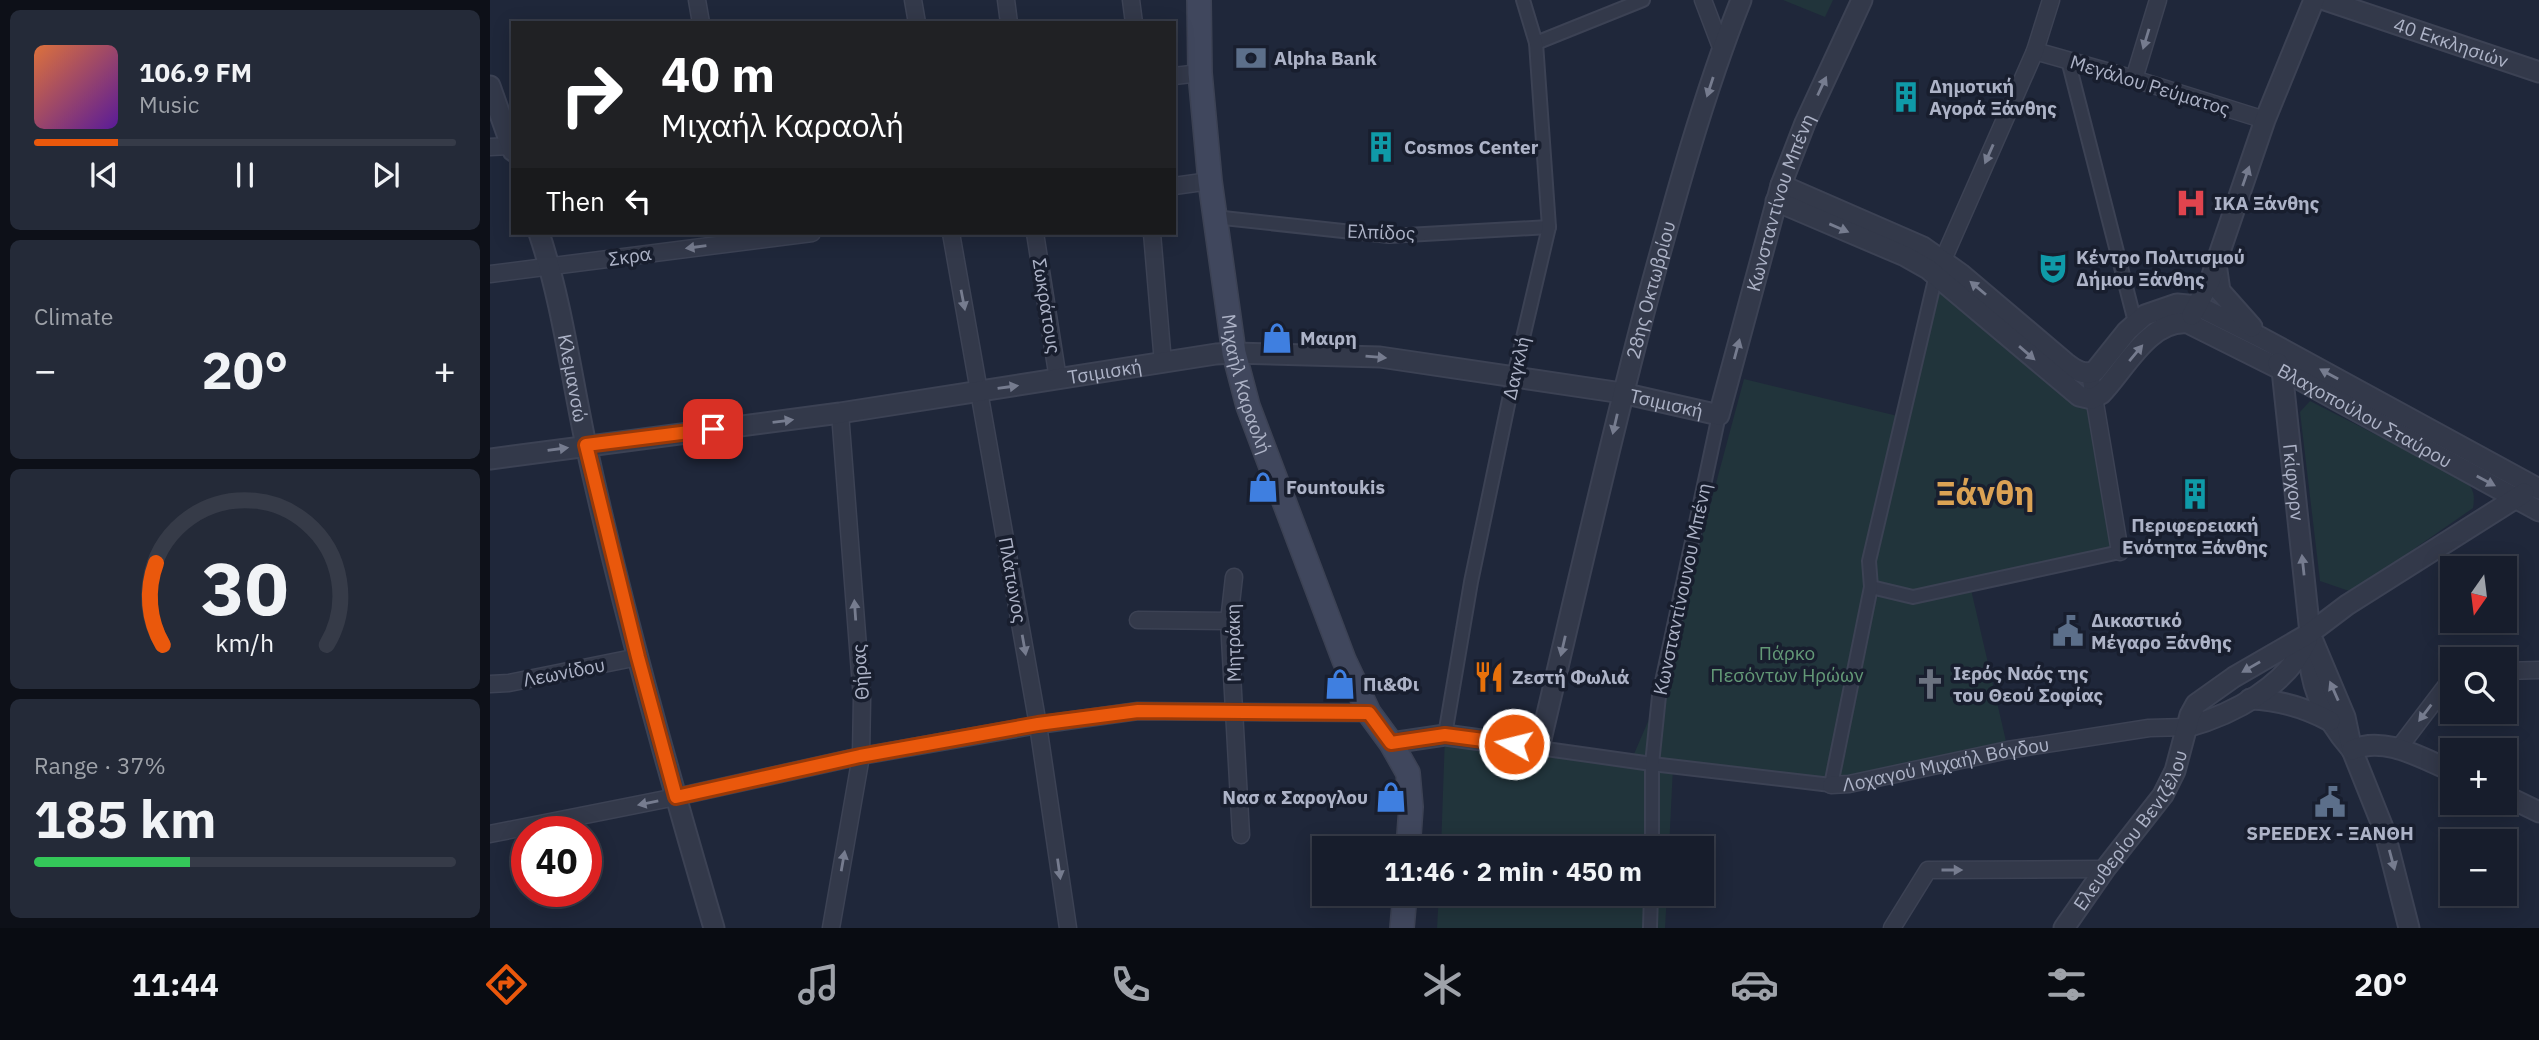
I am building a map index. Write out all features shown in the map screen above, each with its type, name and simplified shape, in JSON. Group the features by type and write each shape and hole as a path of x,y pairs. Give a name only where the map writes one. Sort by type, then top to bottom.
{"main road":[{"name":"Μιχαήλ Καραολή","path":"1199,0 1200,73 1210,181 1234,353 1259,436 1344,660 1369,713 1391,743 1408,774 1411,785 1409,836"},
{"path":"1402,928 1404,906"}],"street":[{"path":"697,0 701,21"},
{"path":"913,0 917,21"},
{"path":"1009,21 1006,0 1012,0"},
{"path":"1131,0 1134,21"},
{"name":"Δαγκλή","path":"1445,735 1471,582 1514,376 1549,227 1535,43 1523,0"},
{"path":"1535,43 1643,0"},
{"path":"1703,0 1722,50"},
{"name":"28ης Οκτωβρίου","path":"1539,748 1622,393 1679,183 1741,0"},
{"name":"Κωνσταντίνου Μπένη","path":"1719,415 1779,193 1805,123 1862,0"},
{"path":"1832,786 1871,587 1869,561 1939,267 2035,51 2051,0"},
{"path":"2134,79 2158,0"},
{"path":"2094,399 2155,334 2193,314 2216,264 2265,120 2314,0"},
{"name":"40 Εκκλησιών","path":"2325,0 2539,72"},
{"name":"Μεγάλου Ρεύματος","path":"2035,51 2265,120"},
{"path":"2068,60 2135,322"},
{"path":"1176,76 1200,73"},
{"path":"490,86 511,145"},
{"path":"490,146 511,148"},
{"path":"1176,186 1210,181"},
{"path":"1779,193 1905,256 1939,267 2080,372 2090,373 2097,369 2135,322 2145,315 2167,306 2186,304 2193,314"},
{"name":"Ελπίδος","path":"1214,217 1389,236 1549,227"},
{"name":"Κλεμανσώ","path":"540,235 550,267 586,445 638,657 714,928"},
{"name":"Σκρα","path":"490,274 735,237 774,235"},
{"name":"Πλάτωνος","path":"951,235 1038,724 1068,928"},
{"name":"Σωκράτους","path":"1035,235 1058,379"},
{"path":"1152,235 1163,363"},
{"path":"2216,264 2220,291 2262,338"},
{"path":"1939,267 2067,388 2079,396 2094,399"},
{"name":"Βλαχοπούλου Σταύρου","path":"2193,314 2262,338 2537,487"},
{"name":"Βλαχοπούλου Σταύρου","path":"2193,314 2282,370 2539,511"},
{"name":"Γκίφχορν","path":"2262,338 2282,370 2310,633"},
{"name":"Τσιμισκή","path":"490,459 840,413 1234,353 1380,356 1622,393 1719,415"},
{"path":"1871,587 1913,597 2120,552 2090,373"},
{"name":"Θήρας","path":"831,928 860,756 862,699 840,413"},
{"name":"Κωνσταντίνουνου Μπένη","path":"1652,836 1652,764 1660,696 1719,415"},
{"path":"2187,727 2196,704 2234,677 2310,633 2347,605 2537,487"},
{"name":"Μητράκη","path":"1234,577 1229,621 1241,835"},
{"path":"1138,620 1229,621"},
{"path":"2310,633 2309,671 2330,721 2352,750"},
{"path":"2310,633 2345,717 2352,750 2384,830 2409,928"},
{"name":"Λοχαγού Μιχαήλ Βόγδου","path":"1539,748 1832,786 1849,785 2008,750 2149,728 2187,727 2224,714 2283,677 2295,664 2310,633"},
{"name":"Λεωνίδου","path":"490,684 509,683 638,657"},
{"path":"2517,671 2539,670"},
{"path":"2398,749 2440,694"},
{"path":"2250,699 2268,699 2296,705 2330,721"},
{"path":"490,834 676,797 860,756 1038,724 1138,711 1369,713"},
{"name":"Ελευθερίου Βενιζέλου","path":"2064,928 2171,781 2187,727"},
{"path":"1391,743 1445,735 1539,748"},
{"path":"2352,750 2370,744 2398,749 2440,766"},
{"path":"2517,802 2539,813"},
{"path":"1892,928 1928,870 2105,869"},
{"path":"1650,928 1651,906"}],"green space":[{"path":"1783,0 1833,0 1825,17"},
{"name":"Πάρκο Πεσόντων Ηρώων","path":"1936,275 2088,399 2120,552 1970,585 2008,750 1831,785 1673,767 1670,836 1441,836 1445,735 1631,761 1659,696 1744,379 1902,417"},
{"path":"2310,401 2465,480 2473,493 2473,508 2352,592 2320,581 2300,412"},
{"path":"1438,906 1666,906 1665,928 1437,928"}],"place":[{"name":"Alpha Bank","path":"1251,58"},
{"name":"Δημοτική Αγορά Ξάνθης","path":"1906,97"},
{"name":"Cosmos Center","path":"1381,147"},
{"name":"ΙΚΑ Ξάνθης","path":"2191,203"},
{"name":"Κέντρο Πολιτισμού Δήμου Ξάνθης","path":"2053,268"},
{"name":"Μαιρη","path":"1277,338"},
{"name":"Fountoukis","path":"1263,487"},
{"name":"Περιφερειακή Ενότητα Ξάνθης","path":"2195,494"},
{"name":"Δικαστικό Μέγαρο Ξάνθης","path":"2068,631"},
{"name":"Ζεστή Φωλιά","path":"1489,677"},
{"name":"Πι&Φι","path":"1340,684"},
{"name":"Ιερός Ναός της του Θεού Σοφίας","path":"1930,684"},
{"name":"Νασ α Σαρογλου","path":"1391,797"},
{"name":"SPEEDEX - ΞΑΝΘΗ","path":"2330,802"}],"district":[{"name":"Ξάνθη","path":"1985,493"}],"route":[{"path":"713,429 586,445 638,657 676,797 860,756 1038,724 1138,711 1369,713 1391,743 1445,735 1514,744"}]}
